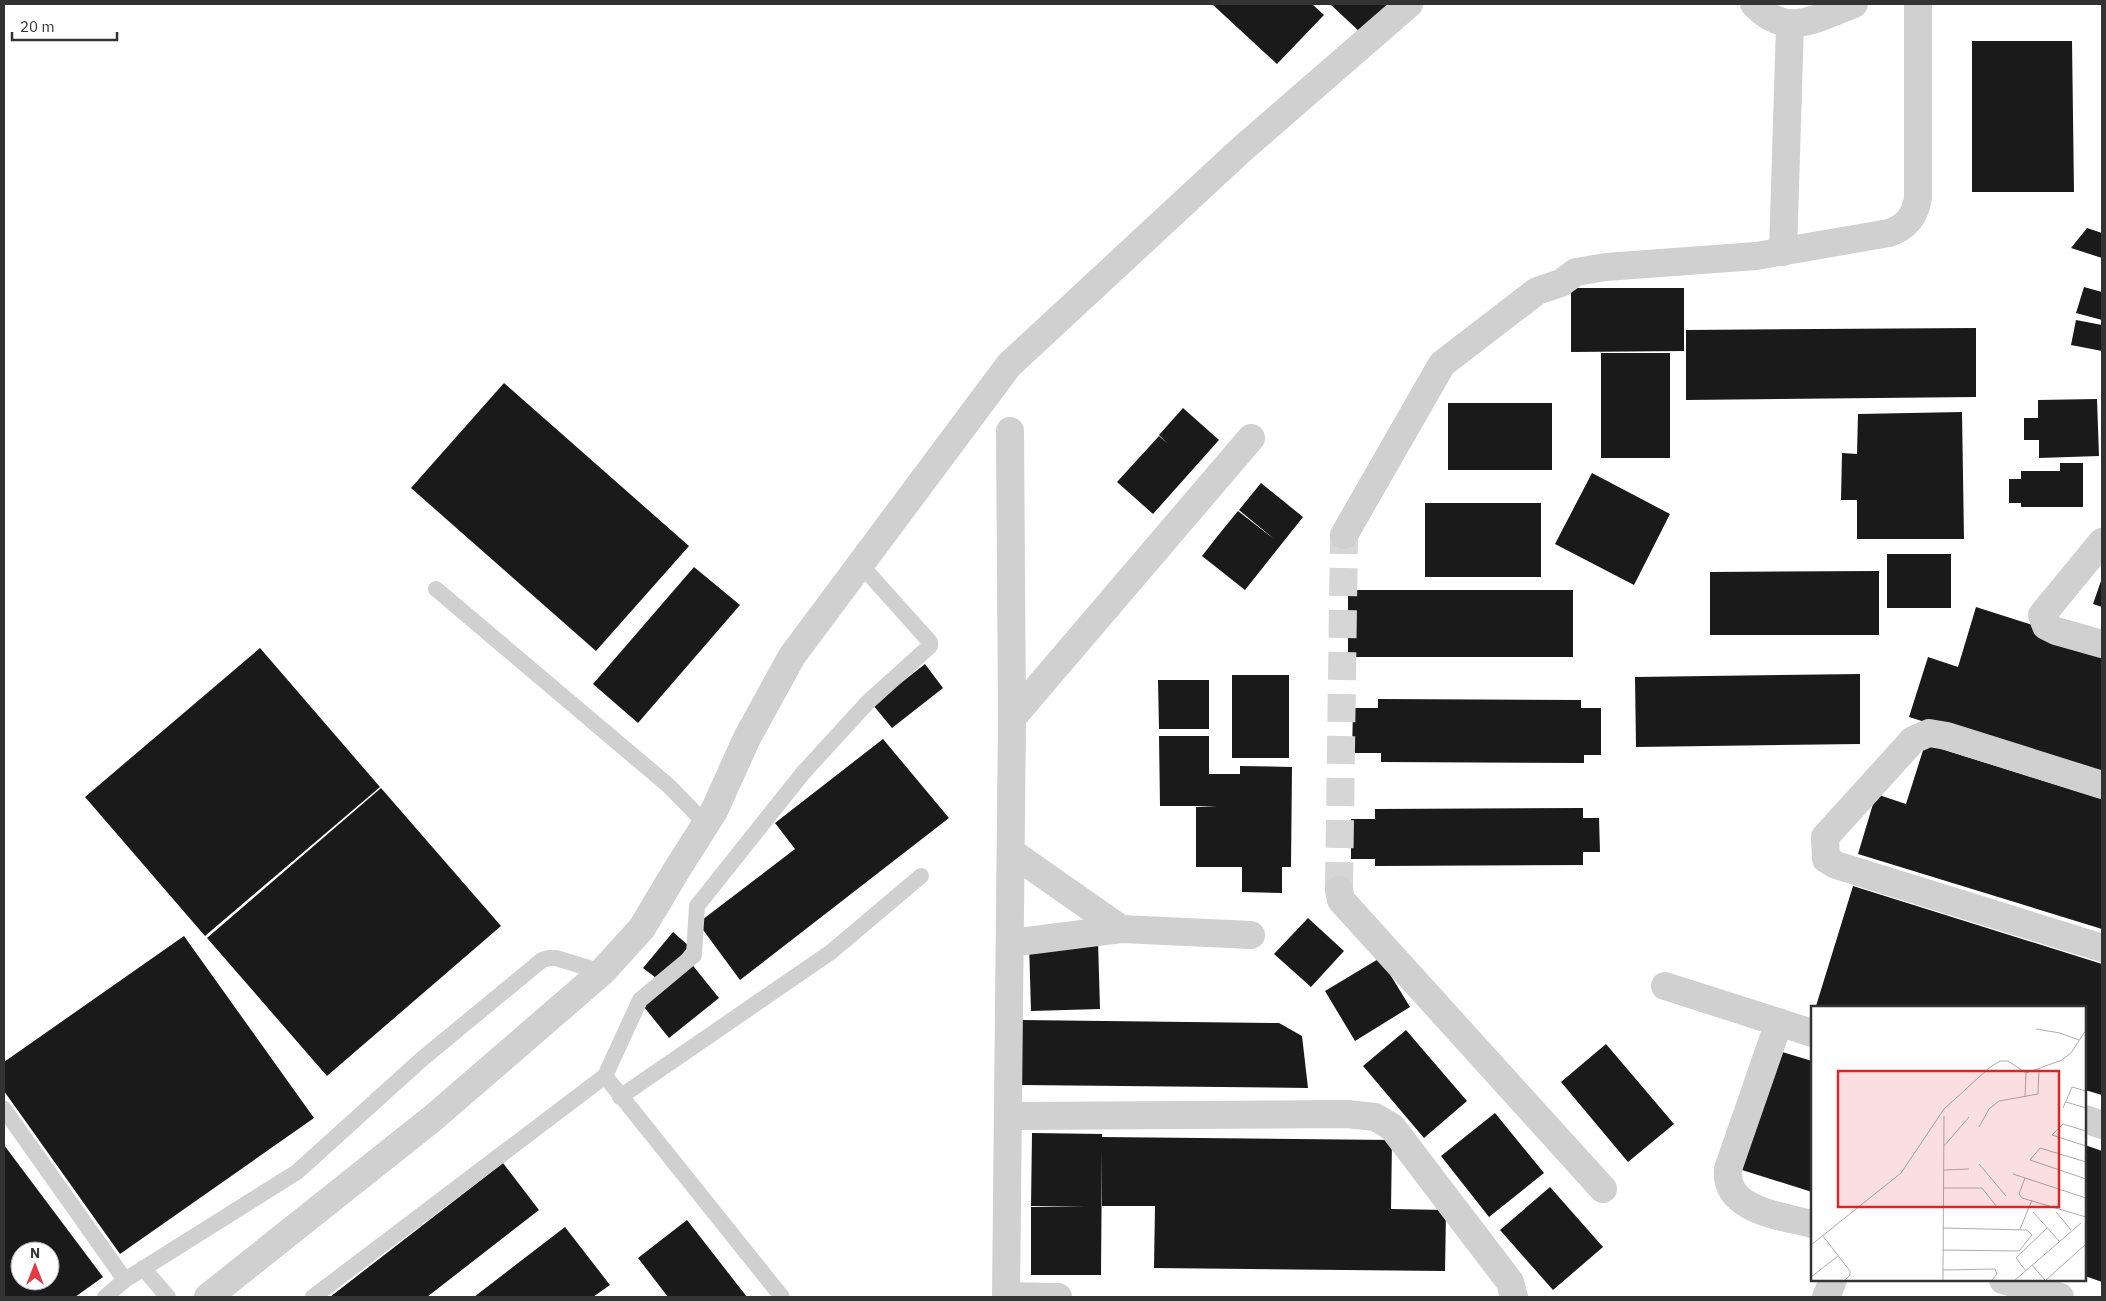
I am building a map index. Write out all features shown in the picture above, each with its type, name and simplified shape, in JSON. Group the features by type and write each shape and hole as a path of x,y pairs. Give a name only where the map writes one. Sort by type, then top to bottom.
{"street":[{"path":"208,1297 433,1118 602,972 642,928 714,811 747,738 792,656 1008,365 1242,149 1409,4"},
{"path":"1754,4 1767,16 1790,24 1803,22 1854,4"},
{"path":"1344,535 1442,364 1537,291 1561,282 1576,272 1783,252 1889,233 1899,230 1910,221 1918,198 1918,4"},
{"path":"1783,252 1790,24"},
{"path":"1010,431 1011,943 1006,1296 1058,1297"},
{"path":"1012,718 1251,438"},
{"path":"2102,542 2042,615 2046,626 2056,631 2102,644"},
{"path":"2102,785 1947,736 1929,733 1913,740 1825,837 1824,848 1826,859 1836,865 2102,948"},
{"path":"1011,852 1122,929"},
{"path":"1339,890 1341,900 1603,1190"},
{"path":"1011,943 1122,929 1251,935"},
{"path":"1665,986 1811,1033"},
{"path":"1779,1022 1728,1169 1727,1180 1733,1192 1753,1209 1811,1224"},
{"path":"1008,1116 1347,1114 1374,1117 1392,1128 1510,1282 1514,1297"},
{"path":"2086,1119 2102,1125"},
{"path":"1826,1297 1833,1281"},
{"path":"2006,1281 2060,1297"}],"lane":[{"path":"313,1297 605,1076 640,1000 695,954 697,906 803,773 868,702 930,645 861,565"},
{"path":"436,588 669,786 706,824"},
{"path":"620,1097 831,952 921,876"},
{"path":"105,1297 143,1268 297,1172 422,1059 542,960 556,958 602,972"},
{"path":"605,1076 782,1297"},
{"path":"4,1108 125,1280"},
{"path":"143,1268 168,1297"}],"building":[{"path":"1212,4 1312,4 1324,15 1277,64"},
{"path":"1330,4 1390,4 1361,33"},
{"path":"1972,41 2072,41 2074,192 1972,192"},
{"path":"2087,228 2102,233 2102,258 2071,248"},
{"path":"2084,287 2102,292 2102,320 2076,313"},
{"path":"1571,288 1684,288 1684,351 1571,352"},
{"path":"2076,320 2102,325 2102,351 2071,345"},
{"path":"1976,328 1976,397 1686,400 1686,330"},
{"path":"1601,353 1670,353 1670,458 1601,458"},
{"path":"504,383 689,546 596,651 411,488"},
{"path":"2097,399 2099,456 2039,458 2039,440 2024,440 2024,418 2038,418 2038,400"},
{"path":"1448,403 1552,403 1552,470 1448,470"},
{"path":"1183,408 1219,440 1153,514 1117,482 1159,436 1168,444 1159,435"},
{"path":"1962,412 1964,539 1857,539 1857,500 1841,500 1842,453 1857,454 1858,414"},
{"path":"2060,463 2083,463 2083,507 2021,507 2021,503 2009,503 2009,479 2021,479 2021,471 2060,471"},
{"path":"1592,473 1670,514 1634,585 1555,544"},
{"path":"1261,483 1303,517 1245,590 1202,556 1238,511 1274,539 1239,510"},
{"path":"1425,503 1541,503 1541,577 1425,577"},
{"path":"1887,554 1951,554 1951,608 1887,608"},
{"path":"694,567 740,605 638,723 593,684"},
{"path":"1879,571 1879,635 1710,635 1710,572"},
{"path":"2102,578 2102,607 2093,604"},
{"path":"1348,590 1573,590 1573,657 1348,657"},
{"path":"1976,607 2102,647 2102,777 1909,717 1928,657 1958,667"},
{"path":"260,648 380,787 205,936 85,797"},
{"path":"925,664 943,688 892,728 873,705"},
{"path":"1860,674 1860,744 1636,747 1635,677"},
{"path":"1232,675 1289,675 1289,758 1232,758"},
{"path":"1158,680 1209,680 1209,729 1159,729"},
{"path":"1378,699 1581,700 1581,708 1601,708 1601,755 1584,755 1584,763 1381,762 1381,753 1352,753 1353,708 1378,708"},
{"path":"1159,736 1209,736 1209,774 1240,774 1240,766 1292,767 1291,867 1282,867 1282,893 1242,892 1242,867 1196,867 1196,807 1217,806 1160,806"},
{"path":"883,739 949,818 740,980 698,923 795,849 775,823"},
{"path":"1925,744 2102,799 2102,929 1858,854 1876,794 1906,804"},
{"path":"381,788 501,926 327,1076 207,938"},
{"path":"1583,808 1583,818 1599,818 1600,852 1583,852 1583,865 1375,866 1375,859 1351,859 1351,819 1375,819 1375,809"},
{"path":"1853,886 2102,964 2102,1095 2086,1090 2086,1006 1816,1006"},
{"path":"1308,918 1344,951 1311,987 1274,954"},
{"path":"673,932 689,946 660,981 643,968"},
{"path":"184,936 314,1118 120,1254 4,1091 4,1062"},
{"path":"1098,941 1100,1009 1031,1011 1029,943"},
{"path":"1380,958 1410,1007 1355,1041 1325,991"},
{"path":"690,962 719,998 669,1038 640,1002"},
{"path":"1021,1020 1279,1023 1302,1036 1308,1088 1021,1085"},
{"path":"1406,1030 1467,1101 1424,1138 1363,1066"},
{"path":"1606,1044 1674,1124 1628,1162 1561,1082"},
{"path":"1779,1051 1811,1061 1811,1192 1742,1170"},
{"path":"1495,1113 1544,1173 1489,1217 1441,1156"},
{"path":"1032,1133 1102,1134 1102,1137 1392,1140 1391,1209 1446,1210 1445,1271 1154,1268 1155,1206 1102,1206 1102,1148 1101,1275 1031,1275 1031,1207 1086,1207 1031,1206"},
{"path":"4,1145 103,1277 75,1297 4,1297"},
{"path":"2086,1145 2102,1151 2102,1282 2086,1276"},
{"path":"503,1163 539,1210 427,1297 330,1297"},
{"path":"1550,1187 1603,1247 1553,1290 1500,1230"},
{"path":"687,1220 747,1297 668,1297 638,1258"},
{"path":"565,1227 610,1285 593,1297 474,1297"}],"tunnel":[{"path":"1339,890 1344,535"}]}
